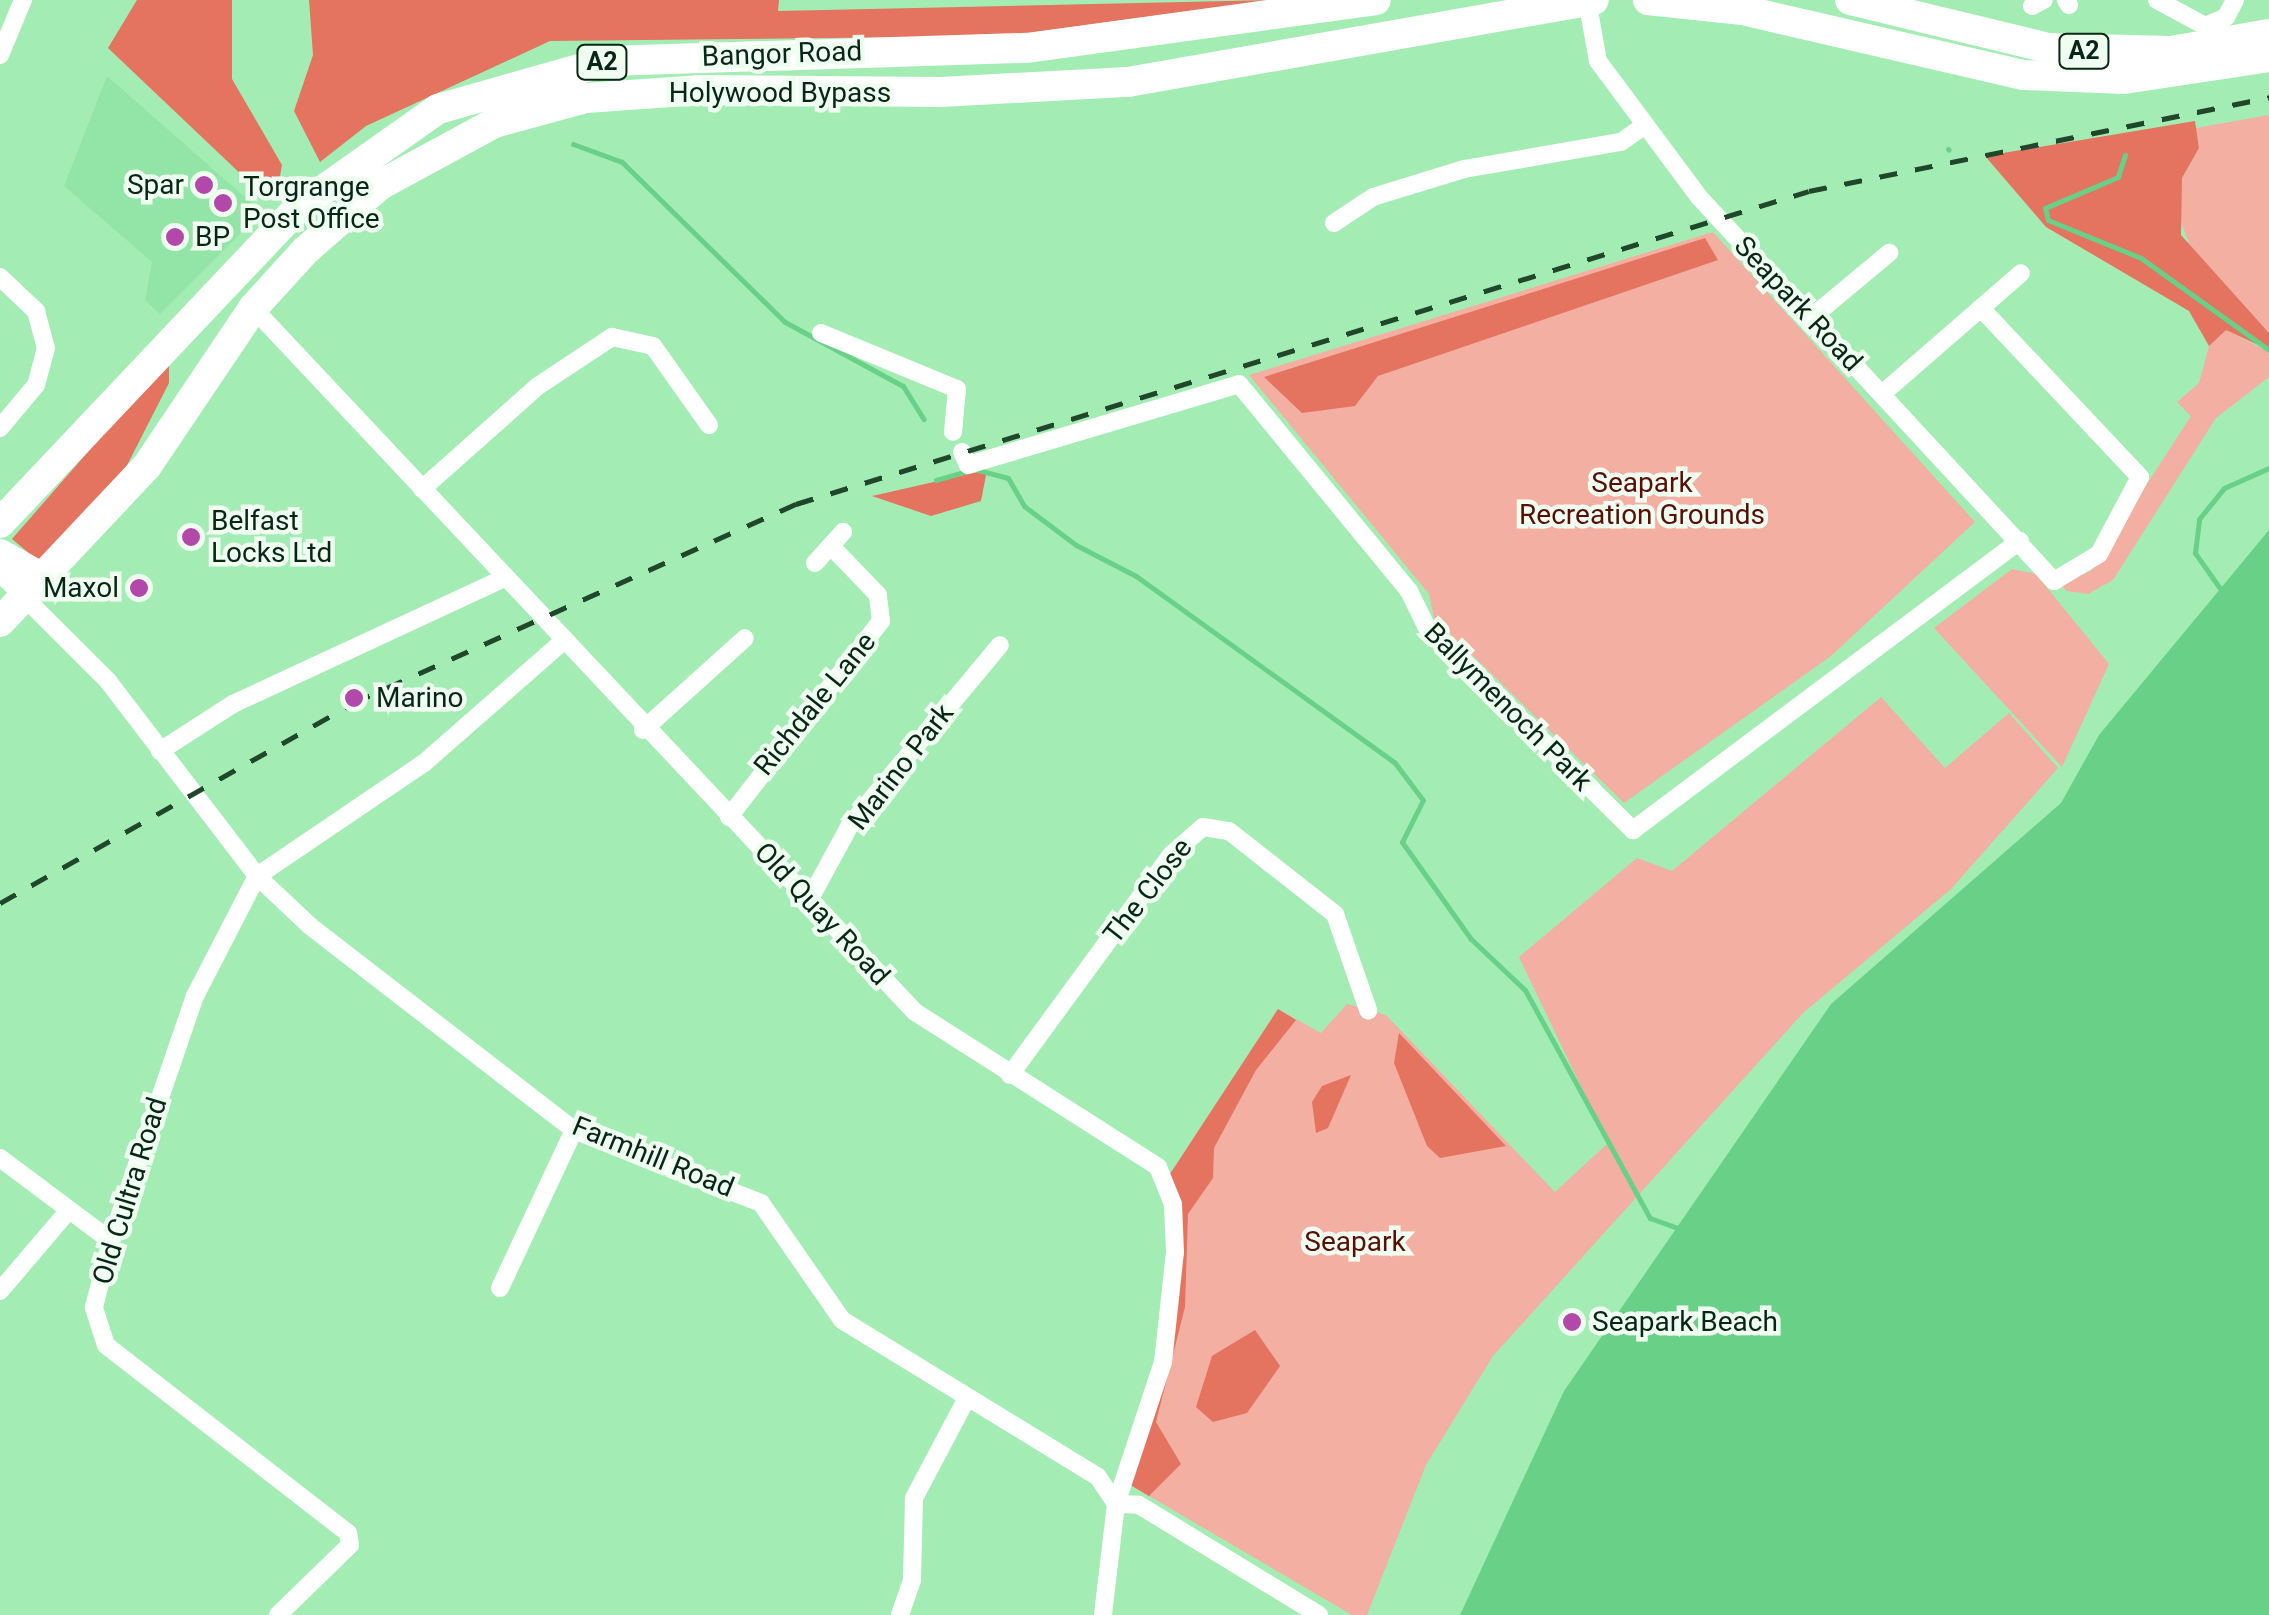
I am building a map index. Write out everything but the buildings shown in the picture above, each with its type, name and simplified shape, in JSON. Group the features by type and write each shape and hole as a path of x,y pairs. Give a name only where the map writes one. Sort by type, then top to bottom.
{"highway":[{"name":"Bangor Road","path":"0,524 343,168 438,110 514,82 608,61 1027,48 1376,0"},
{"name":"Holywood Bypass","path":"0,622 36,590 147,466 253,308 380,185 442,146 524,115 586,98 699,90 941,92 1128,82 1594,0"},
{"name":"A2","path":"1648,0 1742,10 2024,75 2124,79 2269,57"},
{"name":"A2","path":"1850,0 2048,48 2171,50 2269,34"},
{"path":"514,82 524,115"},
{"path":"0,554 36,590"}],"street":[{"path":"0,55 23,0"},
{"name":"Seapark Road","path":"1587,0 1598,61 1644,126 1810,318 2054,581 2099,554 2140,477 1981,308"},
{"path":"2157,0 2205,26 2226,18 2235,0"},
{"path":"1340,211 1464,168 1621,142 1644,126"},
{"path":"1810,318 1889,253"},
{"path":"1882,394 2020,274"},
{"path":"0,277 36,311 46,348 36,385 0,428"},
{"name":"Old Quay Road","path":"253,308 643,730 812,895 915,1012 1010,1076 1144,1155 1173,1204 1163,1362 1116,1504 1104,1615"},
{"path":"821,333 957,389 952,432"},
{"path":"422,489 538,386 612,337 653,346 709,425"},
{"name":"Ballymenoch Park","path":"962,452 968,465 1239,384 1409,591 1426,626 1632,830 2020,541"},
{"name":"Richdale Lane","path":"729,817 881,622 878,595 837,538 815,563"},
{"name":"Farmhill Road","path":"0,572 36,590 257,876 360,968 574,1130 761,1203 832,1312 1098,1478 1116,1504 1138,1505 1319,1615"},
{"path":"160,751 234,704 510,584"},
{"path":"643,730 745,638"},
{"path":"257,876 424,763 562,642"},
{"name":"Marino Park","path":"812,895 833,871 850,825 1000,645"},
{"name":"The Close","path":"1010,1076 1172,854 1203,827 1229,831 1336,914 1368,1010"},
{"name":"Old Cultra Road","path":"257,876 194,996 111,1241 94,1307 106,1345 348,1533 350,1545 278,1615"},
{"path":"500,1288 574,1130"},
{"path":"0,1158 111,1241"},
{"path":"0,1291 68,1212"},
{"path":"900,1615 912,1580 914,1498 966,1398"}],"shaded area":[{"path":"137,0 232,0 232,79 282,165 278,187 265,197 108,48"},
{"path":"309,0 779,0 778,11 1272,0 1004,36 550,41 366,126 320,162 294,111 313,55"},
{"path":"107,76 262,212 160,314 145,300 152,262 64,186"},
{"path":"2195,121 2199,148 2182,178 2181,235 2269,333 2269,350 2226,330 2209,346 2189,311 2046,227 1985,156"},
{"path":"1705,238 1718,260 1378,376 1355,406 1302,413 1264,377"},
{"path":"169,359 169,383 120,479 48,569 12,539"},
{"path":"987,470 981,501 931,516 872,496"},
{"path":"2269,530 2269,1615 1460,1615 1564,1391 1831,1004 2061,803 2099,735"},
{"path":"1278,1009 1296,1020 1256,1070 1214,1148 1213,1178 1188,1214 1185,1307 1156,1422 1181,1464 1149,1496 1127,1483 1165,1364 1170,1174"},
{"path":"1399,1033 1506,1146 1440,1158 1427,1146 1394,1063"},
{"path":"1351,1075 1328,1128 1316,1133 1312,1102 1322,1086"},
{"path":"1255,1330 1280,1366 1247,1413 1213,1422 1196,1407 1212,1356"}],"green space":[{"path":"2269,115 2269,333 2192,251 2178,214 2182,178 2199,148 2196,128"},
{"name":"Seapark Recreation Grounds","path":"1713,232 1975,522 1831,656 1624,803 1434,618 1429,594 1249,375"},
{"path":"2225,329 2269,352 2269,377 2216,418 2113,580 2088,594 2067,591 2058,582 2091,571 2191,416 2177,402 2199,383 2209,346"},
{"path":"2012,569 2036,574 2109,664 2062,767 1934,628"},
{"name":"Seapark","path":"1881,697 1945,768 2009,713 2058,768 1951,889 1803,1013 1493,1356 1426,1465 1367,1615 1352,1615 1127,1483 1165,1364 1170,1174 1278,1009 1321,1033 1347,1004 1386,1015 1555,1192 1608,1143 1519,957 1637,858 1672,871"}],"waterway":[{"path":"573,144 622,162 785,322 903,386 924,419"},
{"path":"2125,155 2118,177 2045,208 2048,220 2141,258 2269,350"},
{"path":"2219,587 2195,553 2199,519 2224,488 2269,468"},
{"path":"978,470 1008,478 1024,506 1076,545 1136,576 1395,763 1423,800 1402,842 1471,939 1525,990 1650,1218 1677,1228"},
{"path":"936,480 967,471"}],"railway":[{"path":"0,903 353,703 796,504 1809,191 2269,97"}],"place":[{"name":"Spar","path":"204,185"},
{"name":"Torgrange Post Office","path":"223,203"},
{"name":"BP","path":"175,237"},
{"name":"Belfast Locks Ltd","path":"191,537"},
{"name":"Maxol","path":"139,588"},
{"name":"Marino","path":"354,698"},
{"name":"Seapark Beach","path":"1572,1322"}]}
